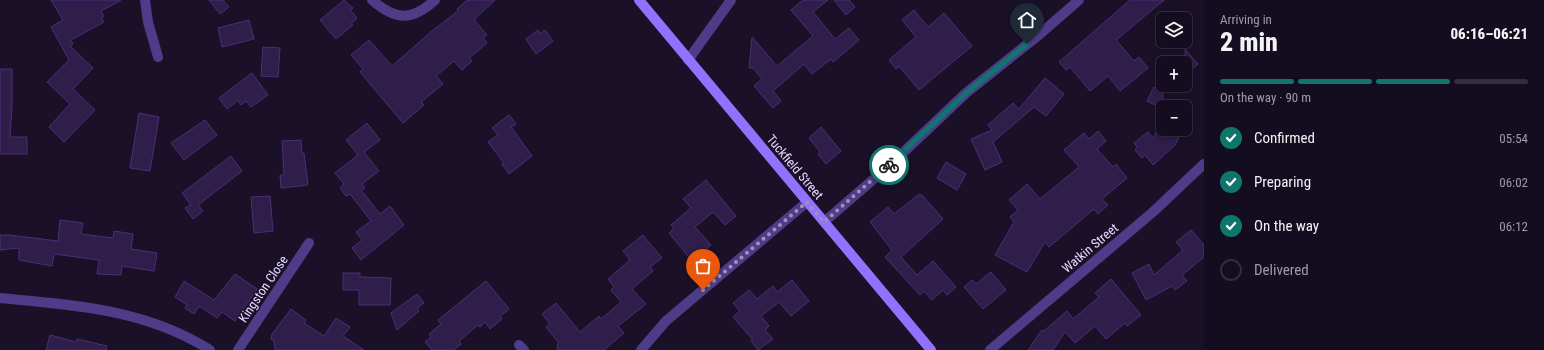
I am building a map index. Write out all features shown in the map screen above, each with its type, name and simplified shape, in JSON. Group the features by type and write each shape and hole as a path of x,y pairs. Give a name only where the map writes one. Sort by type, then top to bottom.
{"main road":[{"name":"Tuckfield Street","path":"638,0 931,350"}],"street":[{"path":"145,0 148,22 158,57"},
{"path":"372,0 390,14 406,16 416,13 435,0"},
{"path":"688,60 731,0"},
{"path":"824,222 890,164 966,93 1040,34 1079,0"},
{"name":"Watkin Street","path":"990,350 1153,212 1204,164"},
{"path":"641,350 666,321 807,202"},
{"name":"Kingston Close","path":"238,350 309,243"},
{"path":"0,298 92,307 121,313 171,330 210,350"}],"building":[{"path":"51,0 121,0 101,11 104,16 101,18 104,22 71,40 73,44 70,46 93,68 73,89 95,110 64,142 49,127 70,104 47,82 69,60 51,27 63,20"},
{"path":"209,0 223,0 229,7 220,14"},
{"path":"344,0 353,8 350,10 357,18 351,24 353,25 336,39 320,20"},
{"path":"467,0 495,0 474,20 487,35 483,38 487,43 469,58 472,61 462,70 454,61 436,76 443,84 421,102 424,105 403,123 360,72 363,69 351,55 369,40 392,66 432,31 458,11 457,9"},
{"path":"803,0 828,0 813,12 835,39 849,28 859,40 833,62 831,59 812,74 804,64 773,91 781,101 773,108 754,86 762,79 753,68 749,68 752,37 777,66 813,36 791,10"},
{"path":"834,0 849,0 855,7 846,15"},
{"path":"1130,0 1164,0 1116,40 1134,61 1139,57 1148,68 1120,91 1108,76 1090,91 1070,67 1066,70 1059,62"},
{"path":"914,10 928,27 944,13 972,46 919,90 899,66 896,69 889,60 916,37 902,20"},
{"path":"249,20 254,39 222,47 218,28"},
{"path":"538,30 540,34 545,30 553,41 536,54 526,39"},
{"path":"263,47 280,48 278,77 261,76"},
{"path":"1185,49 1191,56 1185,56"},
{"path":"1192,57 1198,64 1192,69"},
{"path":"0,69 12,69 10,137 27,137 27,154 0,154"},
{"path":"252,73 268,95 251,107 246,101 241,105 238,100 227,109 219,98"},
{"path":"1045,78 1064,94 1046,116 1034,107 993,142 1002,162 985,170 971,139 992,130 988,125 1013,103 1019,109"},
{"path":"1154,87 1156,88 1156,92 1163,92 1163,100 1156,100 1156,106 1147,101"},
{"path":"139,113 159,117 150,171 130,168"},
{"path":"509,115 516,124 511,127 532,156 509,174 502,164 504,163 488,142 498,135 492,128"},
{"path":"205,120 217,135 184,160 171,143"},
{"path":"367,123 380,140 364,152 379,171 362,184 365,188 361,190 380,214 390,206 404,225 361,260 352,248 362,240 356,232 371,221 350,194 346,196 340,188 344,184 335,173 358,155 346,140"},
{"path":"821,127 841,151 826,164 818,154 820,152 809,138"},
{"path":"1098,131 1106,141 1097,149 1113,167 1116,164 1127,178 1102,199 1108,205 1098,214 1094,209 1049,247 1045,242 1027,272 995,255 1014,222 1010,217 1018,210 1009,200 1027,184 1040,199 1079,167 1064,150 1084,133 1089,139"},
{"path":"1148,132 1153,138 1156,133 1156,136 1180,136 1175,145 1153,165 1145,155 1142,158 1135,150 1137,147 1134,143"},
{"path":"301,140 308,185 281,188 280,175 284,175 282,141"},
{"path":"231,156 242,171 198,205 203,211 193,219 185,208 191,205 182,193"},
{"path":"946,162 966,174 957,190 937,178"},
{"path":"706,180 736,216 725,225 713,212 695,227 711,245 692,261 669,233 674,228 671,225 691,208 683,199"},
{"path":"918,195 922,195 943,219 901,257 917,275 933,261 956,287 947,295 943,290 932,300 924,291 920,295 885,257 892,250 870,222 888,207 894,214"},
{"path":"270,196 273,231 254,233 251,197"},
{"path":"60,220 83,223 81,234 113,238 114,231 133,234 131,249 157,253 154,271 122,266 121,275 97,274 99,260 54,254 52,266 19,260 19,248 0,250 0,235 58,241"},
{"path":"1191,230 1204,245 1204,257 1182,275 1187,281 1175,290 1172,286 1146,300 1132,273 1149,264 1154,275 1183,250 1176,242"},
{"path":"643,235 662,258 650,267 653,271 632,289 646,304 618,326 624,333 604,350 557,350 558,342 546,327 550,324 542,314 556,303 580,332 599,316 601,319 621,302 611,290 614,287 608,279 630,260 623,251"},
{"path":"991,272 1006,290 983,309 964,287 972,280 976,284"},
{"path":"343,273 360,273 360,277 391,278 390,305 359,305 359,290 343,290"},
{"path":"235,274 257,289 235,321 222,312 217,318 199,306 194,314 185,308 187,305 175,297 184,281 214,300"},
{"path":"1111,279 1141,315 1127,326 1125,323 1106,339 1095,326 1075,343 1065,332 1053,350 1028,350 1042,330 1044,331 1067,311 1073,319 1099,297 1095,293"},
{"path":"792,280 809,301 791,316 779,302 761,316 769,326 765,330 773,339 758,350 751,341 753,340 733,317 740,311 733,303 749,290 757,299 773,286 777,292"},
{"path":"486,281 509,309 500,316 502,319 490,329 485,322 480,327 478,325 459,341 461,344 454,350 432,350 425,342 431,337 429,334 441,324 438,320"},
{"path":"417,294 424,303 417,308 419,311 397,330 391,313"},
{"path":"291,309 306,320 304,323 324,336 336,318 350,327 343,336 364,350 275,350 274,341 271,339 272,334"},
{"path":"50,335 76,342 77,339 107,346 106,350 46,350"}],"way so far":[{"path":"703,290 807,202 824,222 889,165"}],"route":[{"path":"889,165 966,93 1027,44"}]}
